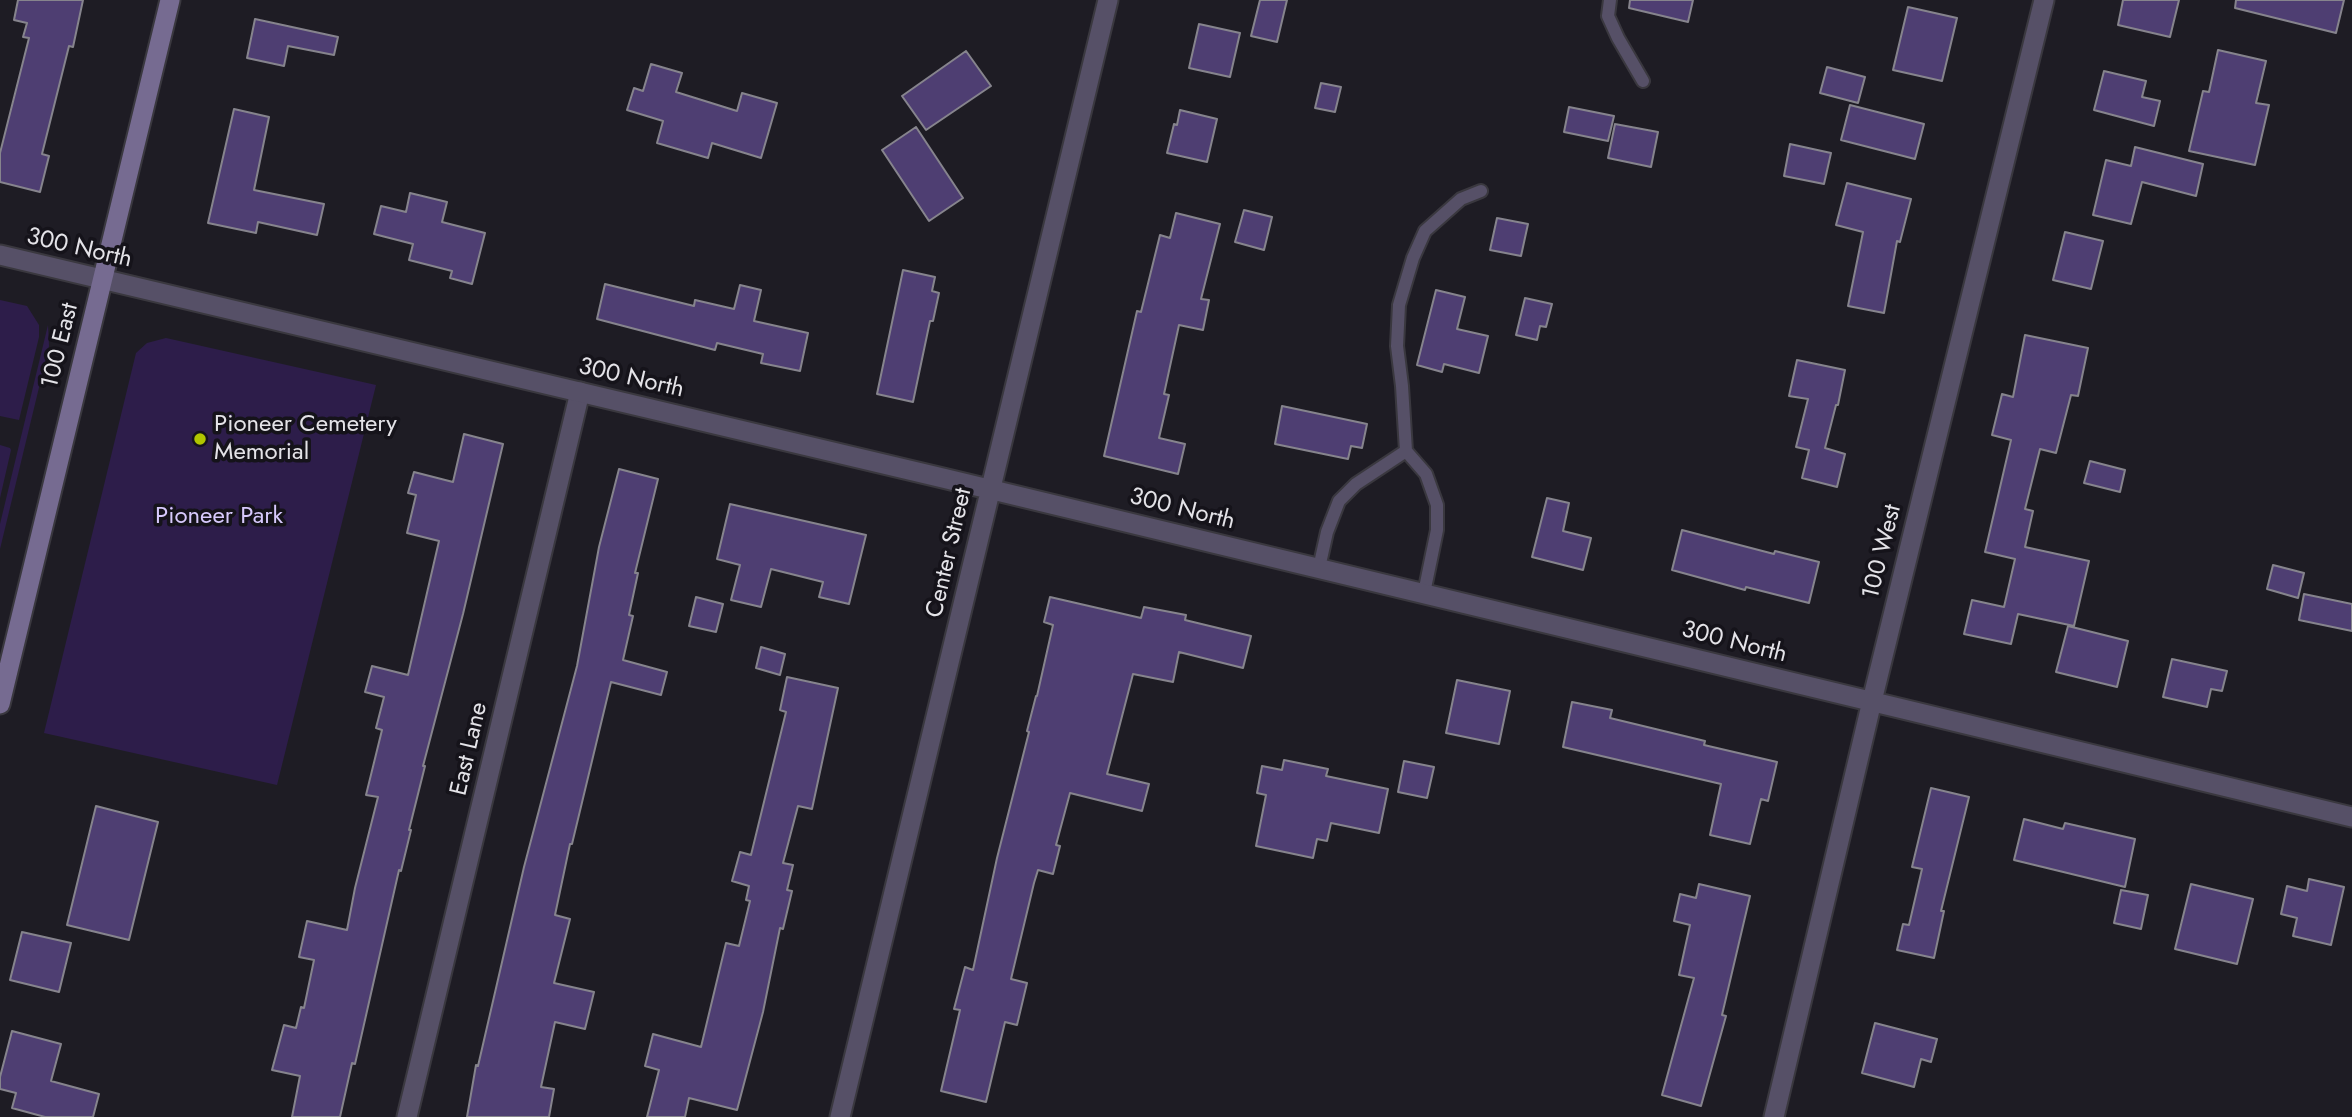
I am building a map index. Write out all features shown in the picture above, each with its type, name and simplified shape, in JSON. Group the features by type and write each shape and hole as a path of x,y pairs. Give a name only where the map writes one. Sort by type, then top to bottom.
{"main road":[{"name":"100 East","path":"1,698 170,0"}],"street":[{"name":"Center Street","path":"840,1117 1108,0"},
{"name":"100 West","path":"1774,1117 1872,701 2044,0"},
{"name":"300 North","path":"0,255 990,489 2352,817"},
{"name":"East Lane","path":"407,1117 580,392"}],"lane":[{"path":"1610,0 1608,16 1643,81"},
{"path":"1424,593 1437,530 1437,505 1426,474 1406,452 1397,346 1399,305 1413,258 1425,230 1461,199 1481,191"},
{"path":"1319,568 1327,532 1339,501 1356,484 1406,452"}],"green space":[{"path":"0,300 27,306 39,325 39,337 19,420 0,416"},
{"path":"48,325 49,346 0,549 0,524"},
{"name":"Pioneer Park","path":"166,338 376,385 277,785 44,733 136,353 147,343"},
{"path":"0,445 11,450 0,498"}],"building":[{"path":"18,0 83,0 73,47 69,46 42,154 49,156 40,192 0,182 0,153 29,38 23,37 27,23 14,20"},
{"path":"1260,0 1287,0 1277,42 1251,36"},
{"path":"1630,0 1693,0 1688,22 1629,8"},
{"path":"2123,0 2179,0 2170,37 2118,25"},
{"path":"2236,0 2344,0 2336,33 2235,8"},
{"path":"1908,7 1957,18 1942,81 1893,70"},
{"path":"255,19 338,37 334,55 288,46 284,66 247,58"},
{"path":"1199,24 1240,33 1230,77 1189,68"},
{"path":"2218,50 2266,61 2256,103 2269,105 2255,165 2189,151 2203,91 2209,92"},
{"path":"966,51 991,86 926,130 902,96"},
{"path":"651,64 682,73 676,92 737,111 742,93 777,103 761,158 712,143 708,158 657,143 663,121 627,110 634,88 643,91"},
{"path":"1827,67 1865,77 1858,103 1820,93"},
{"path":"2104,71 2146,81 2142,97 2160,101 2154,126 2094,110"},
{"path":"1321,83 1341,87 1335,112 1315,108"},
{"path":"1850,105 1924,124 1915,159 1841,140"},
{"path":"1569,107 1614,116 1608,141 1564,132"},
{"path":"234,109 269,117 254,190 324,204 317,235 258,222 256,233 208,223"},
{"path":"1180,110 1217,119 1207,162 1167,153"},
{"path":"1615,124 1658,132 1651,167 1608,158"},
{"path":"916,127 963,198 929,221 882,150"},
{"path":"1790,144 1831,153 1824,184 1784,176"},
{"path":"2135,147 2203,164 2196,196 2142,182 2131,224 2093,215 2106,160 2131,166"},
{"path":"1847,183 1911,199 1900,242 1897,241 1884,313 1848,306 1863,232 1836,225"},
{"path":"410,193 447,202 442,222 485,233 472,284 450,278 452,271 409,260 413,244 374,234 381,206 406,212"},
{"path":"1244,210 1272,217 1264,250 1235,242"},
{"path":"1176,213 1220,224 1201,299 1209,300 1203,330 1179,325 1164,394 1169,395 1159,438 1185,444 1178,474 1104,456 1137,311 1141,312 1160,235 1170,238"},
{"path":"1497,218 1528,224 1521,256 1490,250"},
{"path":"2065,232 2103,241 2091,289 2053,280"},
{"path":"903,270 935,277 932,291 939,293 933,321 930,321 913,402 877,394"},
{"path":"605,284 694,306 695,300 734,309 740,285 761,290 754,321 808,333 800,371 761,363 763,354 717,343 715,350 597,319"},
{"path":"1436,290 1465,297 1457,329 1488,336 1479,373 1444,364 1442,372 1417,365"},
{"path":"1525,298 1552,304 1546,327 1540,326 1537,340 1516,335"},
{"path":"2025,335 2088,348 2078,396 2071,395 2056,453 2040,449 2025,509 2033,511 2025,547 2089,561 2074,626 2018,614 2011,644 1964,634 1972,600 2004,607 2015,559 1985,552 2011,440 1992,435 2002,394 2013,397"},
{"path":"1797,360 1845,370 1825,448 1845,454 1837,487 1802,478 1809,450 1796,447 1808,399 1789,396"},
{"path":"1282,406 1367,424 1362,448 1351,446 1348,459 1275,444"},
{"path":"464,434 503,444 463,614 423,766 411,830 401,871 399,870 355,1064 352,1063 340,1117 292,1117 300,1076 272,1070 284,1025 296,1028 301,1007 304,1008 314,960 299,957 307,921 347,930 378,797 366,795 382,730 376,728 384,697 365,692 372,666 408,675 439,541 407,533 416,495 408,493 414,472 453,482"},
{"path":"2090,461 2125,470 2120,492 2084,483"},
{"path":"619,469 658,479 635,573 638,573 629,615 633,616 623,660 667,672 661,695 611,682 570,844 555,915 570,919 554,983 594,992 585,1029 555,1022 541,1087 554,1089 549,1117 467,1117 476,1065 478,1066 524,867 577,666 599,547"},
{"path":"1547,498 1569,503 1563,531 1591,538 1583,570 1532,557"},
{"path":"730,504 866,535 849,604 819,597 823,582 771,569 761,607 731,600 740,565 717,559"},
{"path":"1682,530 1774,554 1775,551 1819,562 1809,603 1746,587 1745,590 1672,570"},
{"path":"2273,565 2304,573 2298,598 2267,589"},
{"path":"2304,594 2352,604 2352,631 2299,620"},
{"path":"696,597 723,604 716,632 689,626"},
{"path":"1050,597 1141,618 1144,607 1186,615 1185,620 1251,636 1243,668 1179,652 1173,682 1133,674 1107,774 1149,784 1142,811 1070,793 1056,845 1060,846 1053,874 1038,870 1034,883 1011,979 1027,983 1017,1025 1005,1022 986,1102 941,1091 960,1010 954,1009 965,967 973,970 1053,625 1044,622"},
{"path":"2068,626 2128,641 2117,687 2056,672"},
{"path":"761,647 785,654 780,675 756,668"},
{"path":"2172,659 2227,671 2222,691 2211,689 2207,707 2163,697"},
{"path":"787,677 838,688 812,809 798,806 783,863 793,865 787,890 792,891 783,929 780,928 763,1012 737,1110 689,1098 685,1117 647,1117 659,1070 645,1066 653,1034 701,1047 726,943 739,946 750,901 746,900 749,886 732,881 740,852 751,855 786,712 780,710"},
{"path":"1457,680 1510,691 1499,744 1446,733"},
{"path":"1572,702 1612,710 1610,718 1705,741 1704,745 1777,762 1768,801 1761,799 1750,844 1710,835 1721,784 1563,747"},
{"path":"1284,760 1328,769 1326,776 1388,789 1379,833 1331,823 1327,841 1317,839 1313,858 1256,846 1266,795 1257,793 1262,766 1282,770"},
{"path":"1404,761 1434,767 1427,798 1398,792"},
{"path":"1931,788 1969,797 1941,911 1944,911 1934,958 1897,950 1903,924 1909,925 1922,869 1912,867"},
{"path":"96,806 158,822 129,940 67,925"},
{"path":"2024,819 2063,829 2065,823 2135,839 2125,887 2014,860"},
{"path":"2309,879 2344,887 2331,945 2293,936 2297,918 2281,914 2287,886 2307,891"},
{"path":"1699,884 1750,896 1722,1015 1726,1016 1701,1106 1662,1095 1694,978 1679,975 1690,925 1674,921 1680,894 1696,898"},
{"path":"2191,884 2253,899 2237,964 2175,949"},
{"path":"2121,890 2148,895 2141,929 2114,923"},
{"path":"22,932 71,943 59,992 10,980"},
{"path":"1875,1023 1937,1039 1931,1062 1921,1059 1914,1087 1862,1073"},
{"path":"12,1031 61,1044 51,1081 99,1094 93,1117 45,1117 12,1108 16,1093 0,1089 0,1077"}],"place":[{"name":"Pioneer Cemetery Memorial","path":"200,439"}]}
